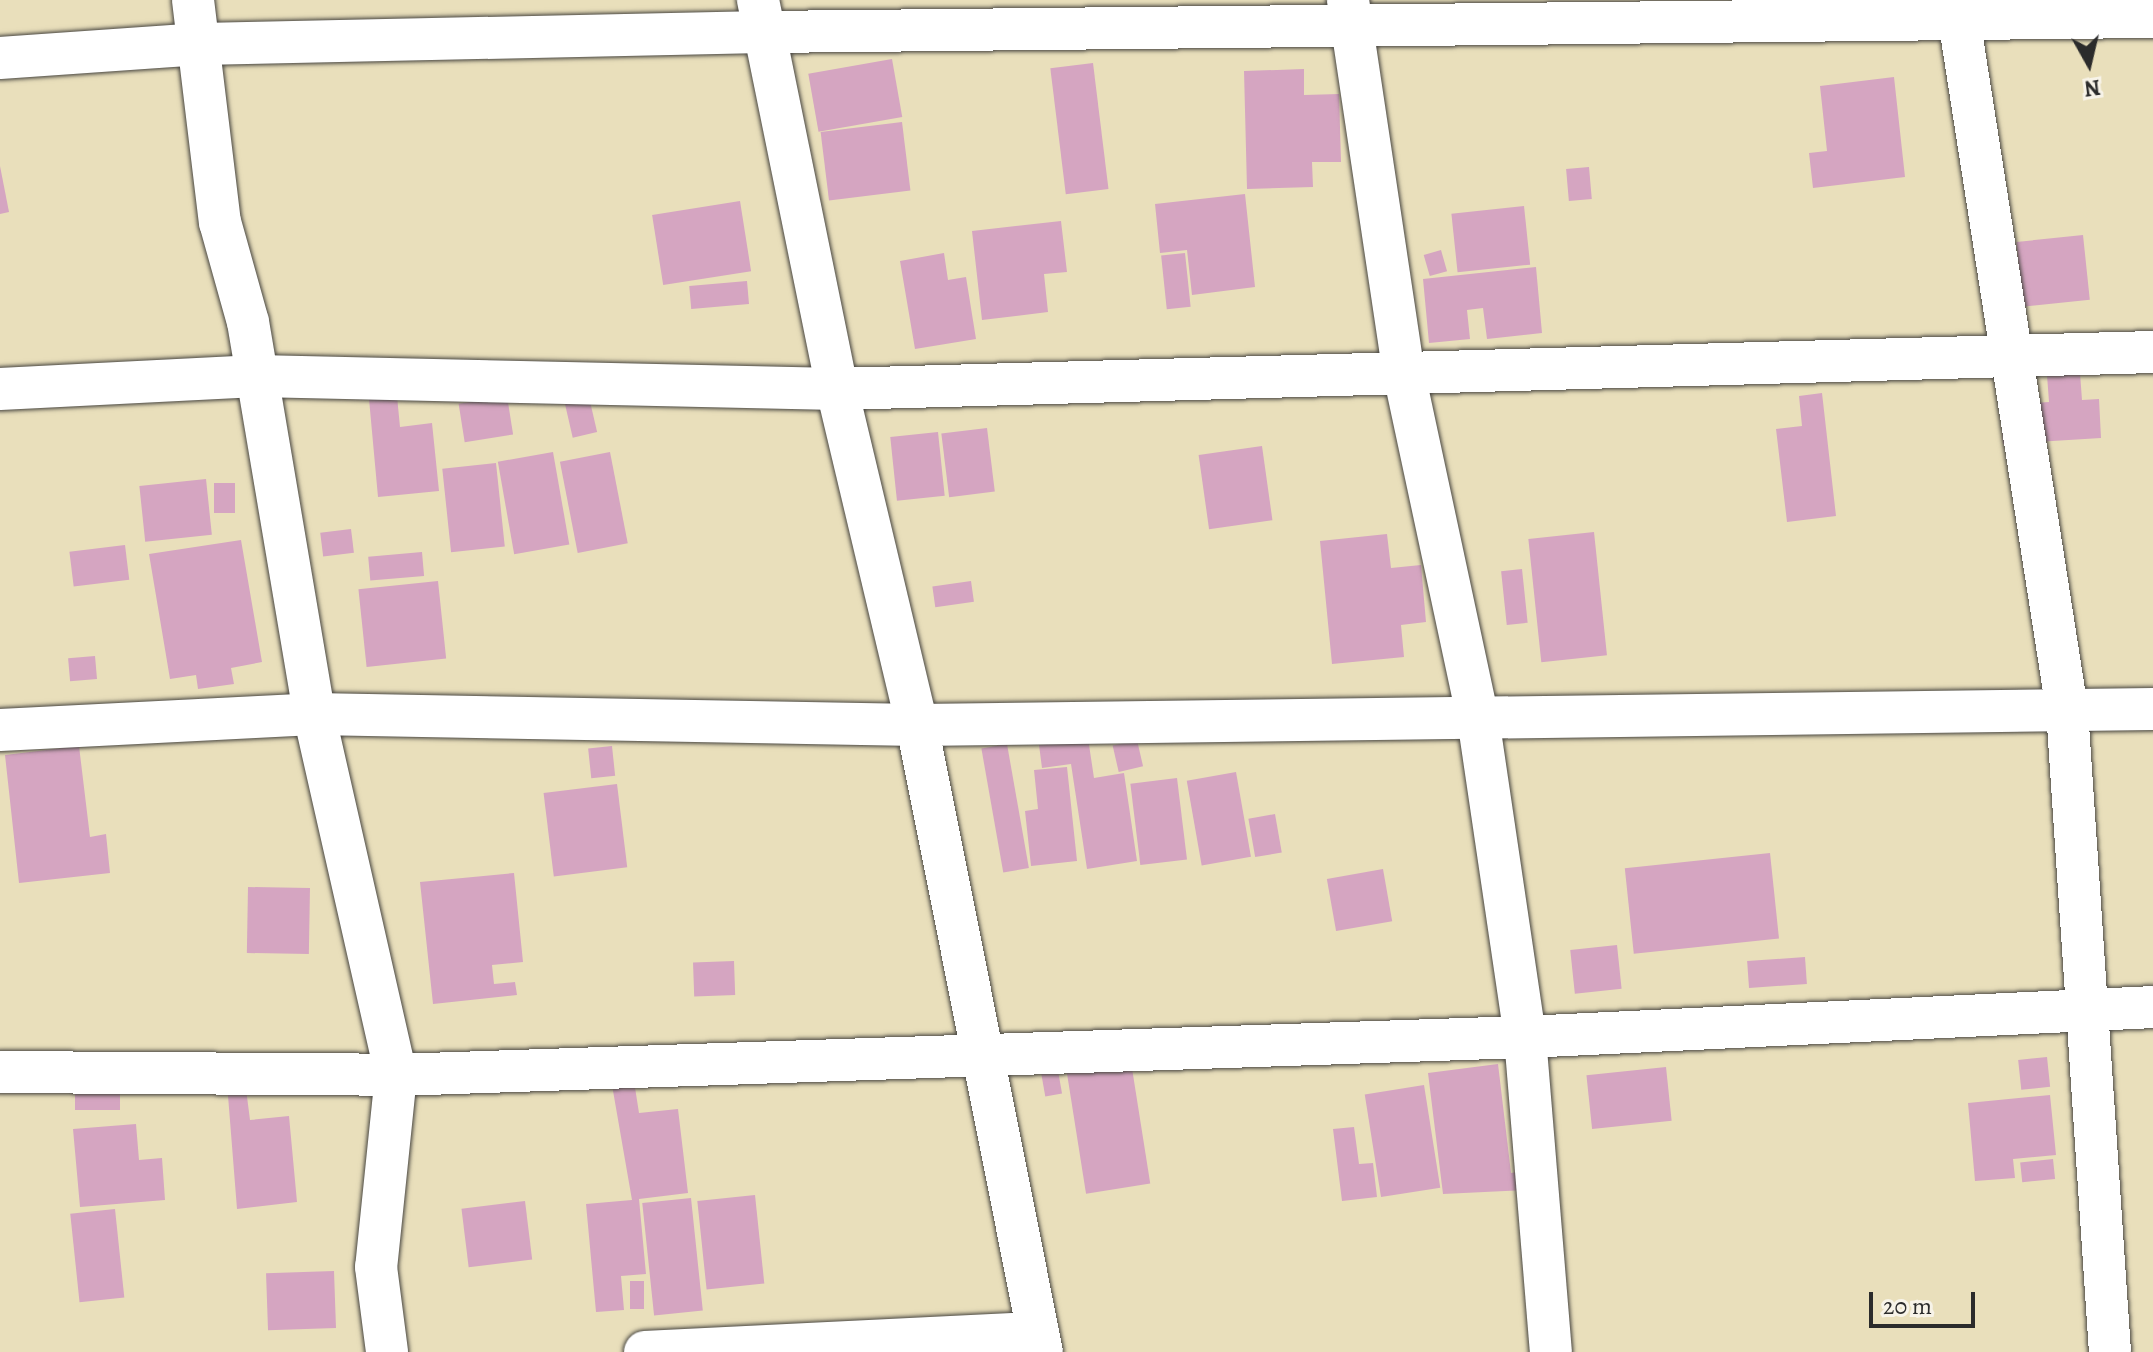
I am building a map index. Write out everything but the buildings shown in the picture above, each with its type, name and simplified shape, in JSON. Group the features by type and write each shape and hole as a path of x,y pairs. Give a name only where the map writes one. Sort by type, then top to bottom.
{"street":[{"path":"193,0 201,44 220,222 257,376 314,714 396,1075 376,1267 387,1352"},
{"path":"0,58 201,44 760,16 1958,10 2153,17"},
{"path":"1958,10 2008,356 2067,710 2083,1012 2120,1352"},
{"path":"1350,13 1403,369 1478,718 1525,1037 1551,1352"},
{"path":"645,1352 1040,1342 917,725 837,389 760,16"},
{"path":"0,389 257,376 837,389 1403,369 2153,352"},
{"path":"0,730 314,714 917,725 2153,709"},
{"path":"0,1072 396,1075 981,1051 1525,1037 2153,1007"}]}
